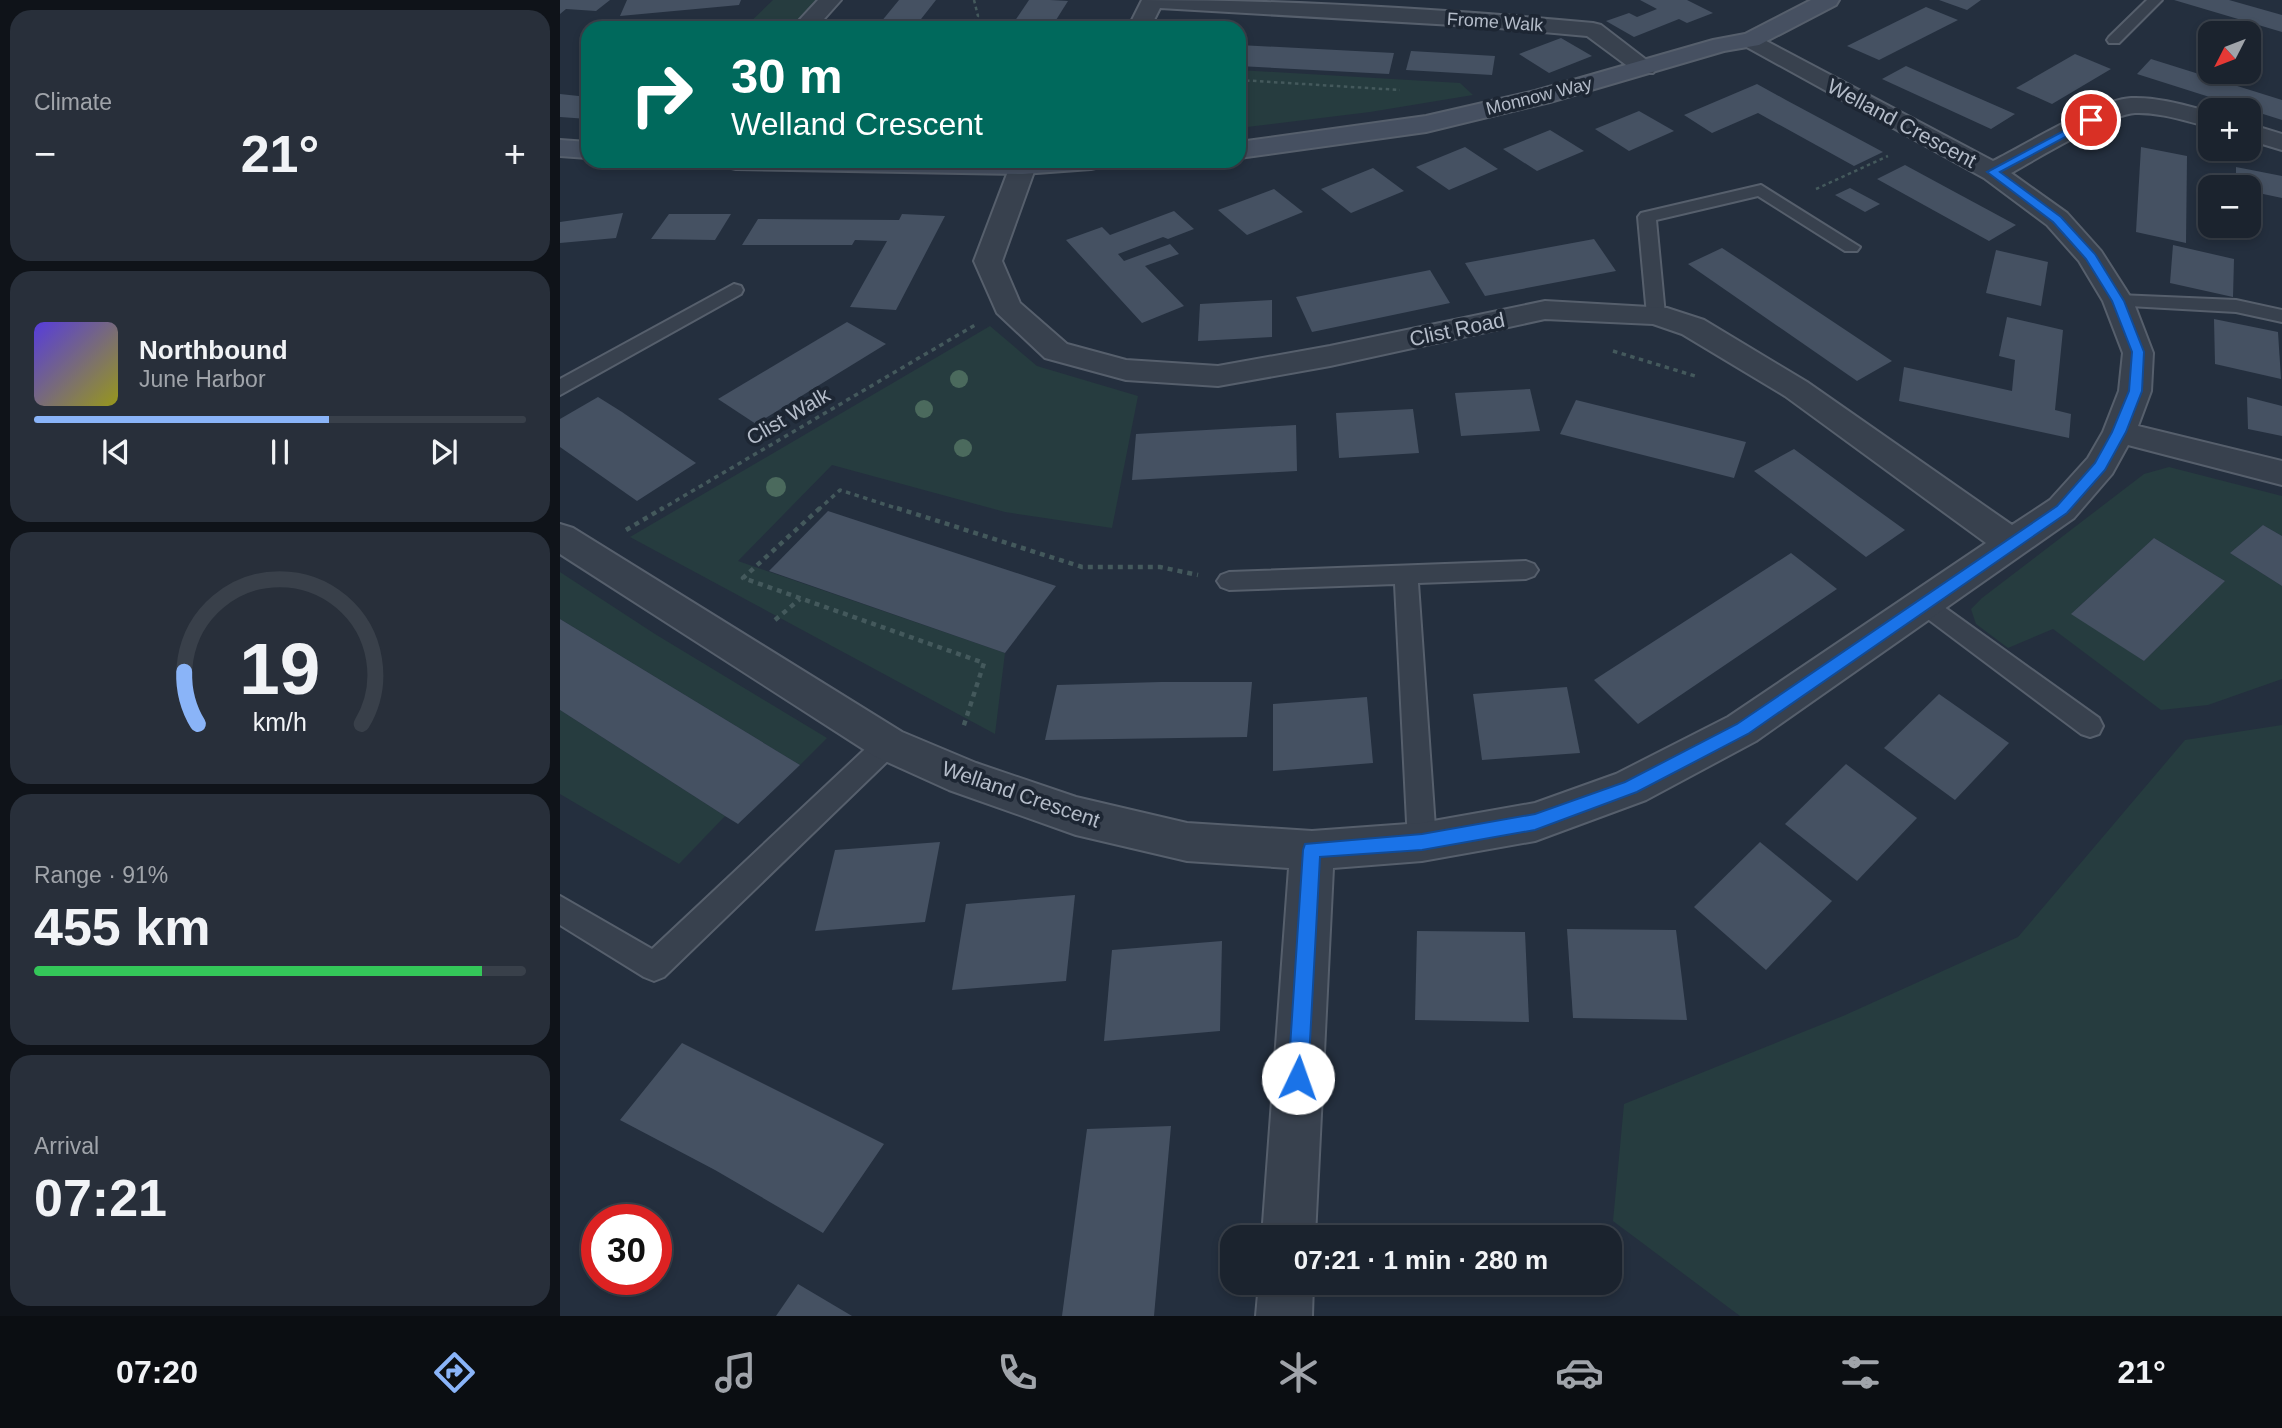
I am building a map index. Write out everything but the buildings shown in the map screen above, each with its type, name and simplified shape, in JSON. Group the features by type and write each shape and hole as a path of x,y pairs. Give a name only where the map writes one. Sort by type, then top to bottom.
{"street":[{"path":"810,21 830,0"},
{"name":"Monnow Way","path":"1246,149 1426,124 1541,97 1721,45 1751,40 1828,0"},
{"name":"Frome Walk","path":"1142,21 1152,1 1488,20 1593,30 1645,68"},
{"name":"Welland Crescent","path":"573,545 888,744 950,771 1076,816 1187,842 1312,850 1422,842 1535,822 1631,787 1742,729 2062,509 2100,466 2119,432 2135,391 2138,352 2118,301 2091,257 2057,219 1993,172 1751,40"},
{"path":"1993,172 2091,120 2129,105 2169,108 2198,116"},
{"path":"2261,136 2282,142"},
{"path":"560,148 581,150"},
{"name":"Clist Road","path":"1022,168 988,261 1007,307 1056,351 1125,370 1218,376 1330,356 1545,310 1656,316 1693,327 1796,389 2012,543"},
{"path":"2119,432 2282,473"},
{"path":"1290,1225 1312,850"},
{"path":"1284,1316 1285,1295"}],"lane":[{"path":"2114,40 2155,0"},
{"path":"1656,316 1647,218 1761,190 1851,247"},
{"path":"560,388 734,290"},
{"path":"2118,301 2236,306 2282,316"},
{"path":"1230,581 1526,570"},
{"path":"1406,576 1422,842"},
{"path":"1925,605 2090,726"},
{"path":"560,909 654,967 888,744"}],"path":[{"path":"974,0 978,16 974,21"},
{"path":"1246,80 1405,90"},
{"path":"1784,204 1928,137"},
{"name":"Clist Walk","path":"573,545 1007,307"},
{"path":"1608,350 1699,377"},
{"path":"950,771 984,663 743,578 840,490 1082,567 1160,567 1230,581"}],"green space":[{"path":"773,0 818,0 797,21 751,21"},
{"path":"1246,70 1460,83 1473,95 1370,112 1246,127"},
{"path":"990,326 1037,366 1138,396 1112,528 1005,512 832,465 738,561 1005,653 995,734 630,537"},
{"path":"2169,467 2282,496 2282,536 2263,525 2230,553 2282,586 2282,679 2208,705 2161,710 2053,629 2008,648 1976,624 1971,609 1982,598 2144,474","holes":["2154,538 2225,581 2144,661 2072,613"]},
{"path":"560,572 655,634 827,738 800,765 560,619"},
{"path":"560,710 725,816 679,864 560,794"},
{"path":"2282,725 2282,1316 1740,1316 1622,1228 1622,1225 1613,1221 1624,1104 1843,1016 2018,937 2185,740"}],"route":[{"path":"1298,1078 1312,850 1422,842 1535,822 1631,787 1742,729 1925,605 2062,509 2100,466 2119,432 2135,391 2138,352 2118,301 2091,257 2057,219 1993,172 2091,120"}]}
